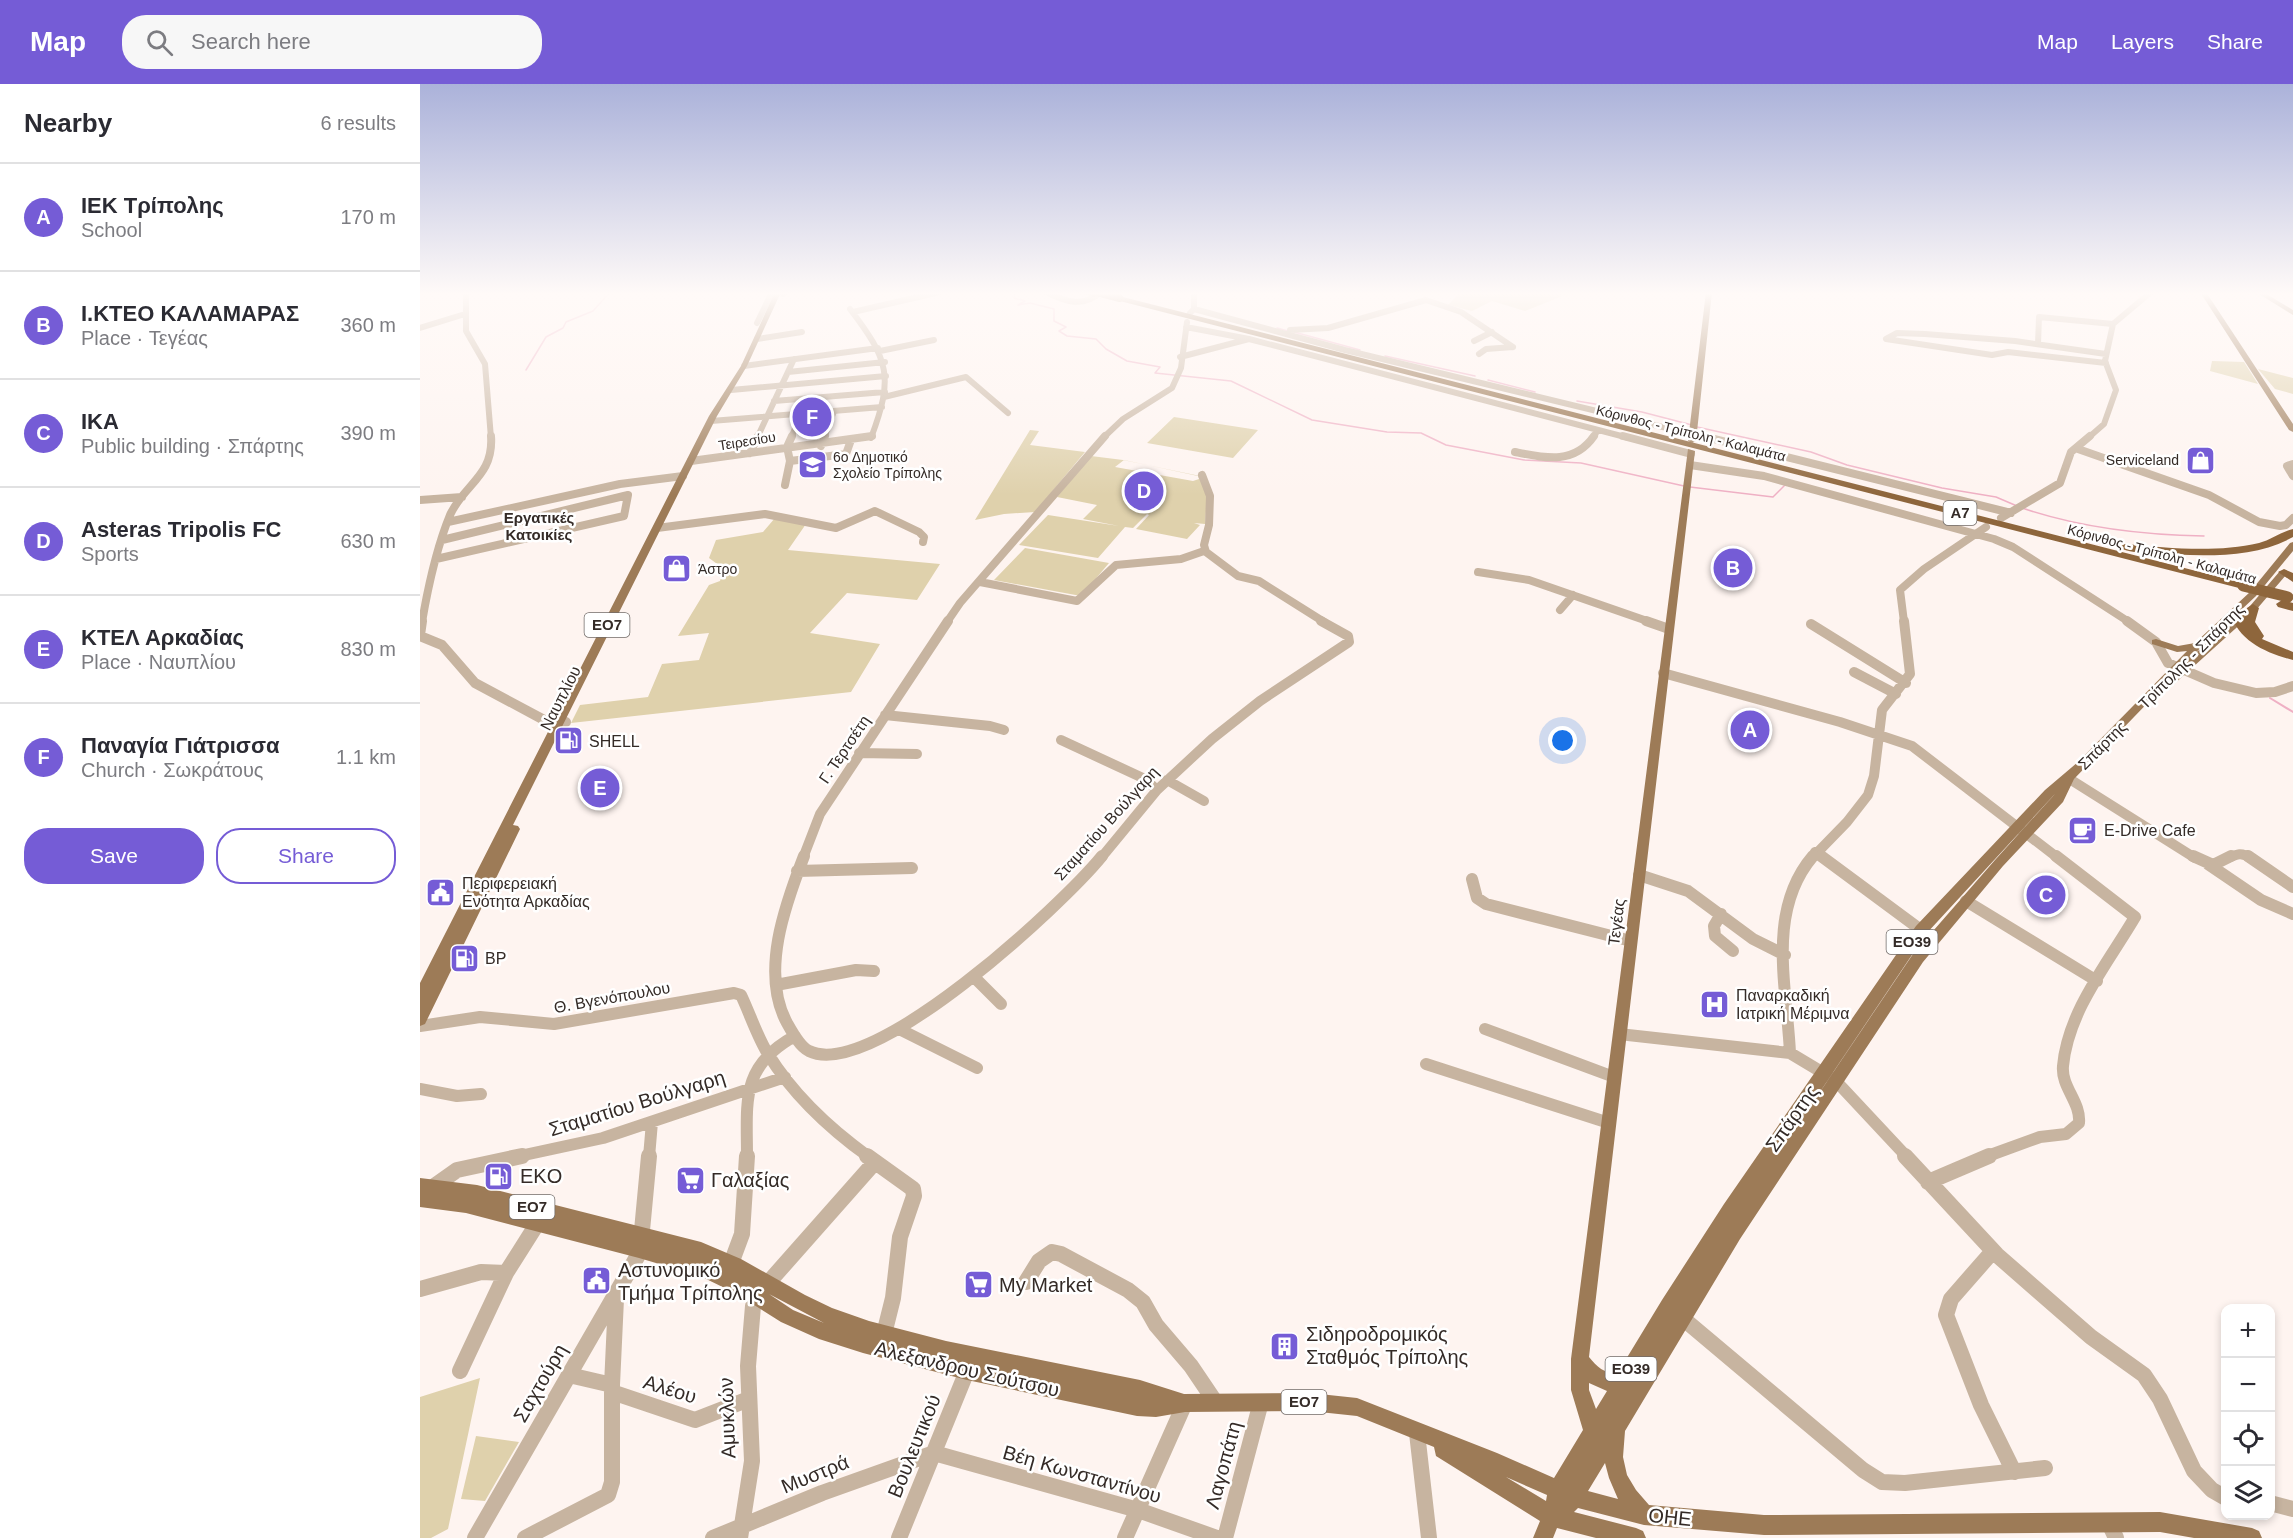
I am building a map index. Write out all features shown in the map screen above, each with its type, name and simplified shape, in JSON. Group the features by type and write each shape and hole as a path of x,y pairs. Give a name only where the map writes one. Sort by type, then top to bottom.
{"highway":[{"name":"Κόρινθος - Τρίπολη - Καλαμάτα","path":"1351,360 2289,602"},
{"name":"Κόρινθος - Τρίπολη - Καλαμάτα","path":"1355,360 2032,531 2289,602"},
{"path":"2032,531 2120,547 2177,551 2265,544 2293,532"},
{"path":"2253,608 2249,622 2253,631 2266,641 2293,655"},
{"path":"2237,617 2258,641 2293,655"}],"main road":[{"name":"Ναυπλίου","path":"420,997 747,360"},
{"path":"1694,430 1701,360"},
{"path":"2247,360 2293,430"},
{"name":"Τεγέας","path":"1593,1431 1580,1390 1580,1359 1691,452"},
{"name":"Ναυπλίου","path":"661,527 683,476 694,461"},
{"name":"Τρίπολης - Σπάρτης","path":"2135,712 2237,617 2293,545"},
{"name":"Τρίπολης - Σπάρτης","path":"2180,669 2198,646 2253,608 2289,575 2293,559"},
{"path":"2156,642 2176,649 2198,646"},
{"name":"Σπάρτης","path":"1565,1494 1593,1431 1622,1384 1675,1312 1830,1076 1921,930 2022,830 2059,799 2068,778 2135,712"},
{"name":"Ναυπλίου","path":"420,1020 562,722"},
{"name":"Σπάρτης","path":"1830,1076 1918,958 2022,830"},
{"name":"Αλεξανδρου Σούτσου","path":"427,1187 477,1192 641,1241 702,1268 728,1270 763,1290 829,1316 971,1363"},
{"name":"Αλεξανδρου Σούτσου","path":"420,1199 466,1205 537,1224 641,1241"},
{"name":"Αλεξανδρου Σούτσου","path":"763,1290 787,1316 819,1330 971,1363 1137,1407 1156,1408 1185,1403 1261,1402 1310,1402 1357,1407 1565,1494"},
{"name":"Σπάρτης","path":"1565,1494 1618,1422 1675,1312"},
{"path":"1580,1359 1594,1378 1604,1383 1622,1384"},
{"path":"1618,1422 1613,1444 1614,1467 1623,1489 1644,1515"},
{"name":"Αλεξανδρου Σούτσου","path":"1418,1433 1552,1517"},
{"name":"ΟΗΕ","path":"1565,1494 1644,1515 1764,1525 2112,1531 2160,1522 2252,1538"},
{"name":"ΕΟ39","path":"1543,1538 1552,1517 1565,1510 1565,1494"},
{"name":"ΟΗΕ","path":"1552,1517 1636,1538"}],"street":[{"path":"484,360 492,449 483,473 462,497 448,522 436,559 420,635 442,645 475,683 546,721 562,722"},
{"path":"744,366 788,360"},
{"path":"750,453 794,360"},
{"path":"821,412 841,360"},
{"name":"Γ. Τερτσέτη","path":"795,1036 782,1013 776,985 783,918 797,872 820,814 949,618 1109,431 1130,414 1163,396 1178,377 1180,360"},
{"path":"1330,360 1691,452"},
{"path":"1395,360 2017,509"},
{"path":"2080,360 2106,363"},
{"path":"2001,518 2060,483 2071,452 2078,449 2104,424 2110,412 2116,384 2106,360"},
{"path":"714,421 882,407 886,376 885,362 788,372"},
{"path":"730,390 886,376"},
{"path":"774,400 884,394 966,377 1008,414"},
{"name":"Τειρεσίου","path":"694,461 823,442 872,438 882,407"},
{"path":"818,458 834,411"},
{"path":"785,485 790,461 787,447 801,414"},
{"path":"1515,452 1545,458 1574,456 1586,449 1598,430"},
{"path":"790,461 846,454 851,440"},
{"path":"2078,449 2209,495 2259,522 2280,526 2286,525 2293,518"},
{"path":"2293,464 2287,466 2293,476"},
{"path":"1689,465 1764,476 2013,547 2156,642 2165,660 2180,669 2245,691 2266,693 2293,686"},
{"path":"980,582 1077,601 1083,598 1107,570 1116,565 1181,559 1204,550 1210,496 1202,475"},
{"path":"448,522 624,483 683,476"},
{"path":"436,559 624,516 628,495 442,540"},
{"path":"420,500 462,497"},
{"path":"661,527 768,514 836,528 875,512 919,532 924,537 923,542"},
{"path":"1790,1053 1785,955 1787,905 1794,882 1815,852 1868,794 1883,708 1906,683 1910,674 1900,590 1924,568 1986,527"},
{"name":"Σταματίου Βούλγαρη","path":"795,1036 808,1051 826,1055 856,1047 899,1029 936,1007 974,977 1081,882 1157,790 1232,722 1347,644 1350,639 1341,630 1296,608 1259,581 1238,576 1204,550"},
{"path":"1478,572 1520,578 1669,628"},
{"path":"1560,610 1573,595"},
{"path":"1811,624 1906,683"},
{"path":"1854,672 1896,694"},
{"path":"1663,674 1898,740 1928,756 2134,917 2097,981 2073,1029 2064,1053 2062,1071 2065,1085 2080,1108 2079,1123 2066,1134 2029,1140 1960,1166 1928,1182"},
{"path":"885,715 1004,730"},
{"path":"1061,740 1145,779 1157,790"},
{"path":"859,753 917,754"},
{"path":"2068,778 2153,834 2207,864 2261,900 2293,914"},
{"path":"1167,780 1204,801"},
{"path":"1815,852 1921,930"},
{"path":"2207,864 2218,864 2236,854 2245,854 2293,887"},
{"path":"797,872 912,868"},
{"path":"1639,875 1688,891 1770,949 1785,955"},
{"path":"1472,879 1477,898 1486,904 1631,941"},
{"path":"1966,901 2097,981"},
{"path":"1721,914 1713,926 1714,935 1721,944 1733,951"},
{"path":"776,985 856,970 874,971"},
{"path":"974,977 1001,1004"},
{"name":"Θ. Βγενόπουλου","path":"420,1026 480,1017 554,1024 738,993 744,998 756,1031 768,1054"},
{"path":"899,1029 977,1068"},
{"path":"1485,1029 1614,1077"},
{"path":"1619,1034 1691,1044 1790,1053 1830,1076 1993,1251 2081,1328 2144,1375 2160,1399 2194,1471 2208,1487 2221,1495"},
{"path":"728,1270 739,1245 743,1217 751,1088 757,1068 768,1054 795,1036"},
{"path":"768,1054 820,1120 913,1189 916,1196 900,1236 894,1303 884,1334"},
{"path":"1426,1064 1609,1124"},
{"name":"Σταματίου Βούλγαρη","path":"427,1187 457,1170 596,1140 785,1077"},
{"path":"420,1089 457,1096 481,1094"},
{"path":"641,1241 652,1122"},
{"path":"763,1290 875,1162"},
{"path":"460,1371 506,1273 537,1224"},
{"name":"Σαχτούρη","path":"475,1538 617,1295 641,1241"},
{"path":"1993,1251 1951,1299 1946,1315 1982,1405 2014,1472"},
{"path":"1026,1282 1039,1261 1052,1252 1061,1254 1128,1290 1143,1302 1156,1325 1191,1366 1216,1403"},
{"path":"420,1289 481,1272 506,1273"},
{"name":"Αμυκλών","path":"741,1532 752,1461 749,1400 750,1326 763,1290"},
{"path":"525,1538 593,1505 608,1495 612,1482 612,1389 617,1295"},
{"path":"1675,1312 1875,1478 1891,1484 2045,1468"},
{"name":"Βουλευτικού","path":"899,1538 971,1363"},
{"name":"Αλέου","path":"569,1375 695,1420 749,1400"},
{"name":"Λαγοπάτη","path":"1225,1538 1261,1402"},
{"path":"1125,1538 1185,1403"},
{"path":"1418,1433 1430,1538"},
{"name":"Βέη Κωνσταντίνου","path":"934,1454 1138,1510 1217,1538"},
{"name":"Μυστρά","path":"713,1538 741,1532 897,1465 934,1454"},
{"path":"2275,1504 2293,1509"}],"shaded area":[{"path":"2212,361 2244,362 2258,384 2210,371"},
{"path":"2258,369 2293,378 2293,394 2275,389"},
{"path":"1174,417 1258,430 1233,458 1147,443"},
{"path":"1030,430 1039,431 1030,445 1085,452 1035,512 1004,514 975,520"},
{"path":"1091,456 1124,460 1115,467 1193,481 1199,479 1198,476 1149,465 1200,476 1207,498 1205,524 1194,523 1200,525 1187,539 1136,529 1149,515 1147,514 1133,528 1125,527 1098,558 1019,545 1048,515 1119,526 1083,519 1097,505 1057,497"},
{"path":"775,518 806,524 788,550 940,564 917,600 847,593 810,633 880,644 851,692 571,723 580,705 648,697 662,664 699,660 709,633 678,636 709,585 720,581 724,569 709,558 716,540 763,532"},
{"path":"1025,548 1109,563 1081,596 994,580"},
{"path":"480,1378 448,1529 431,1538 420,1538 420,1397"},
{"path":"476,1436 519,1442 485,1501 461,1499"}],"waterway":[{"path":"526,370 532,360"},
{"path":"1125,360 1160,367 1155,373 1231,381 1312,420 1387,432 1421,433 1446,445 1524,460 1581,463 1684,486"},
{"path":"1402,360 1475,376"},
{"path":"1488,380 1535,392"},
{"path":"1577,401 1642,412 1692,425"},
{"path":"1697,427 1811,452 1847,465 1942,488 1996,497 2017,506"},
{"path":"1690,487 1773,497 1786,484"},
{"path":"2022,508 2067,521 2112,529 2204,536"},
{"path":"2270,698 2293,712"}],"place":[{"name":"Παναγία Γιάτρισσα","path":"812,417"},
{"name":"Serviceland","path":"2200,460"},
{"name":"6ο Δημοτικό Σχολείο Τρίπολης","path":"812,465"},
{"name":"Asteras Tripolis FC","path":"1144,491"},
{"name":"Ι.ΚΤΕΟ ΚΑΛΑΜΑΡΑΣ","path":"1733,568"},
{"name":"Άστρο","path":"677,569"},
{"name":"ΙΕΚ Τρίπολης","path":"1750,730"},
{"name":"SHELL","path":"568,741"},
{"name":"ΚΤΕΛ Αρκαδίας","path":"600,788"},
{"name":"E-Drive Cafe","path":"2083,830"},
{"name":"Περιφερειακή Ενότητα Αρκαδίας","path":"441,892"},
{"name":"ΙΚΑ","path":"2046,895"},
{"name":"BP","path":"464,958"},
{"name":"Παναρκαδική Ιατρική Μέριμνα","path":"1715,1004"},
{"name":"EKO","path":"499,1176"},
{"name":"Γαλαξίας","path":"690,1180"},
{"name":"Αστυνομικό Τμήμα Τρίπολης","path":"597,1281"},
{"name":"My Market","path":"978,1285"},
{"name":"Σιδηροδρομικός Σταθμός Τρίπολης","path":"1285,1346"}],"district":[{"name":"Εργατικές Κατοικίες","path":"539,526"}]}
